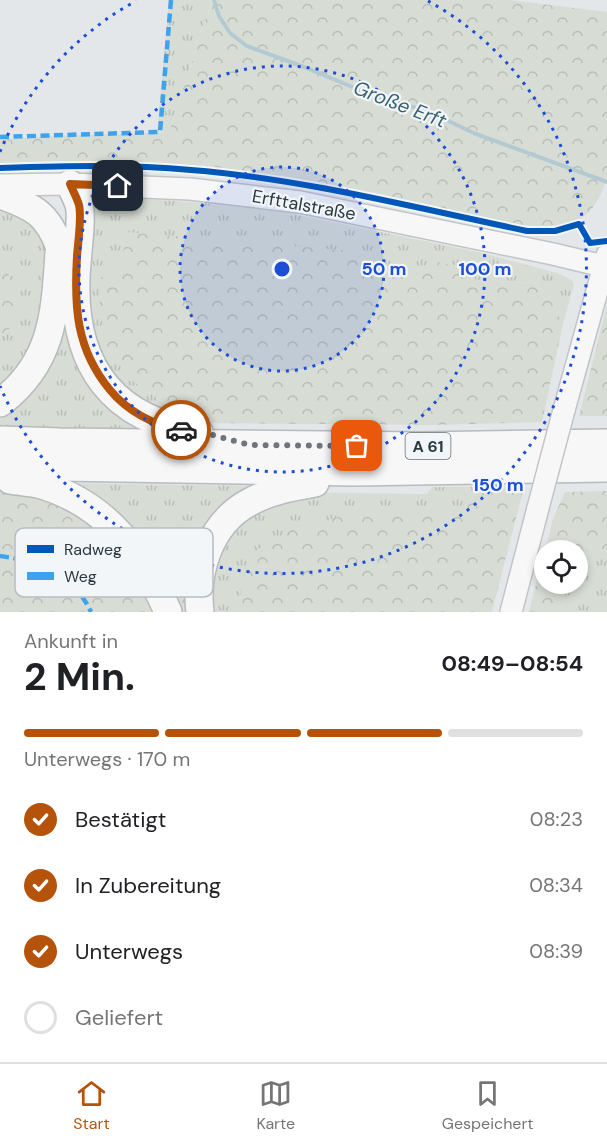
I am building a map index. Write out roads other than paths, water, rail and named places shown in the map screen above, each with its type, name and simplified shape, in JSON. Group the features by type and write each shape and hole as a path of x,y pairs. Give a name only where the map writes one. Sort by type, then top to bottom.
{"highway":[{"path":"0,403 26,379 44,351 50,334 56,304 63,207 70,184"},
{"path":"70,184 80,207 76,281 79,328 89,358 104,383 125,406 147,419 174,429 205,433 250,445"},
{"path":"0,195 28,206 43,216 60,248"},
{"name":"A 61","path":"0,440 421,446 607,443"},
{"name":"A 61","path":"0,466 354,472 607,468"},
{"path":"213,541 230,517 247,503 263,495 322,482 354,472"},
{"path":"0,479 40,484 59,491 77,499 114,528"},
{"path":"161,597 168,612"},
{"path":"200,597 200,612"}],"main road":[{"name":"Erfttalstraße","path":"0,185 70,184 190,189 300,202 553,254 605,260"},
{"path":"511,612 605,260"}],"waterway":[{"name":"Große Erft","path":"214,0 219,16 230,33 247,46 384,100 425,110 476,134 607,182"}]}
